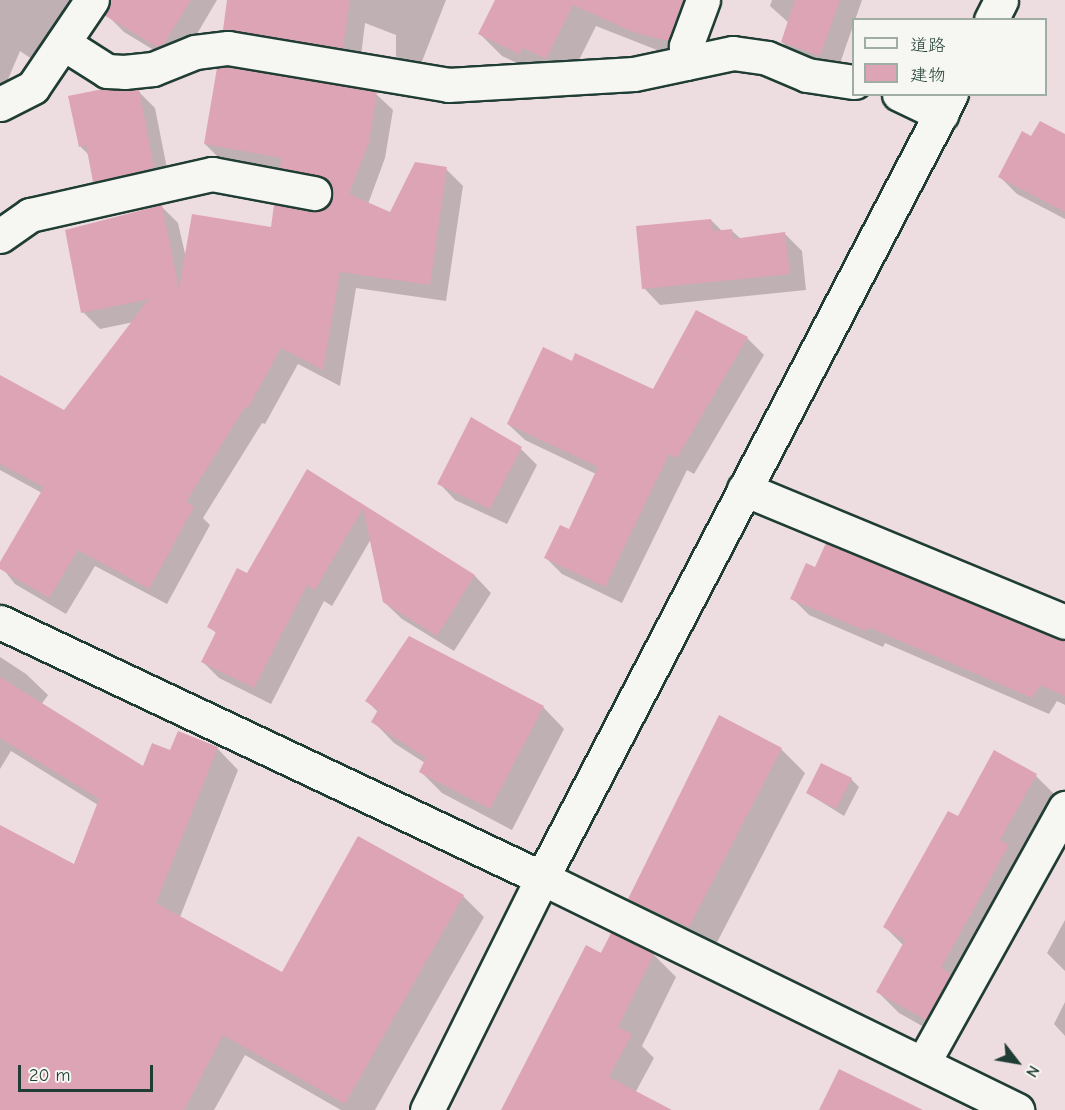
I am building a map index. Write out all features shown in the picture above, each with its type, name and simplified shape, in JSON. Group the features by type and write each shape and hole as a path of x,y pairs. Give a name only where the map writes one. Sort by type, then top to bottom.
{"street":[{"path":"0,104 33,87 92,0"},
{"path":"686,63 686,46 703,0"},
{"path":"992,18 1001,0"},
{"path":"63,43 107,70 153,69 195,52 228,48 448,85 634,74 733,53 767,58 807,75 852,82"},
{"path":"427,1110 542,878 946,104 908,96"},
{"path":"0,236 30,215 212,174 314,193"},
{"path":"744,489 1065,622"},
{"path":"0,622 542,878 1017,1110"},
{"path":"923,1063 1065,808"}],"building":[{"path":"111,0 191,0 164,44 157,47 104,15"},
{"path":"227,0 350,0 343,48 223,30"},
{"path":"495,0 683,0 668,41 633,32 573,5 546,59 523,48 519,54 478,34"},
{"path":"795,0 840,0 820,56 781,42"},
{"path":"228,67 377,92 369,142 349,194 390,212 415,162 447,167 430,285 340,272 323,370 281,348 248,408 245,407 186,502 194,507 149,589 78,550 49,598 0,569 0,562 44,487 0,464 0,375 64,410 149,299 81,313 65,230 162,205 179,289 192,214 271,227 274,205 320,211 332,197 326,178 280,168 282,158 204,144 217,68"},
{"path":"103,89 139,89 154,168 93,182 86,145 79,147 68,96"},
{"path":"1040,121 1065,134 1065,212 998,177 1022,131 1031,136"},
{"path":"711,219 713,231 732,229 733,239 785,232 790,274 642,289 636,226"},
{"path":"696,310 748,337 677,458 669,454 605,587 544,558 560,525 569,529 598,467 507,424 543,347 572,361 575,353 653,389"},
{"path":"471,417 522,447 490,509 437,484"},
{"path":"307,469 475,575 437,636 383,602 363,508 315,590 307,585 254,688 201,662 216,632 207,627 237,568 247,573"},
{"path":"826,543 1065,640 1065,696 1040,685 1032,698 868,627 866,631 790,599 806,563 815,567"},
{"path":"409,636 544,706 490,809 419,772 426,758 371,722 378,710 365,701"},
{"path":"0,677 143,766 152,743 170,750 178,731 218,747 156,903 282,972 358,836 464,895 345,1104 223,1035 184,1110 0,1110 0,825 74,864 99,799 0,738"},
{"path":"719,715 782,748 689,927 628,899"},
{"path":"994,750 1037,774 1000,840 1009,845 941,968 951,974 926,1020 876,992 905,940 883,927 948,811 958,816"},
{"path":"821,763 852,778 836,809 806,793"},
{"path":"611,933 654,954 618,1027 632,1034 609,1077 672,1110 501,1110 586,945 601,953"},
{"path":"839,1069 923,1110 819,1110"}]}
